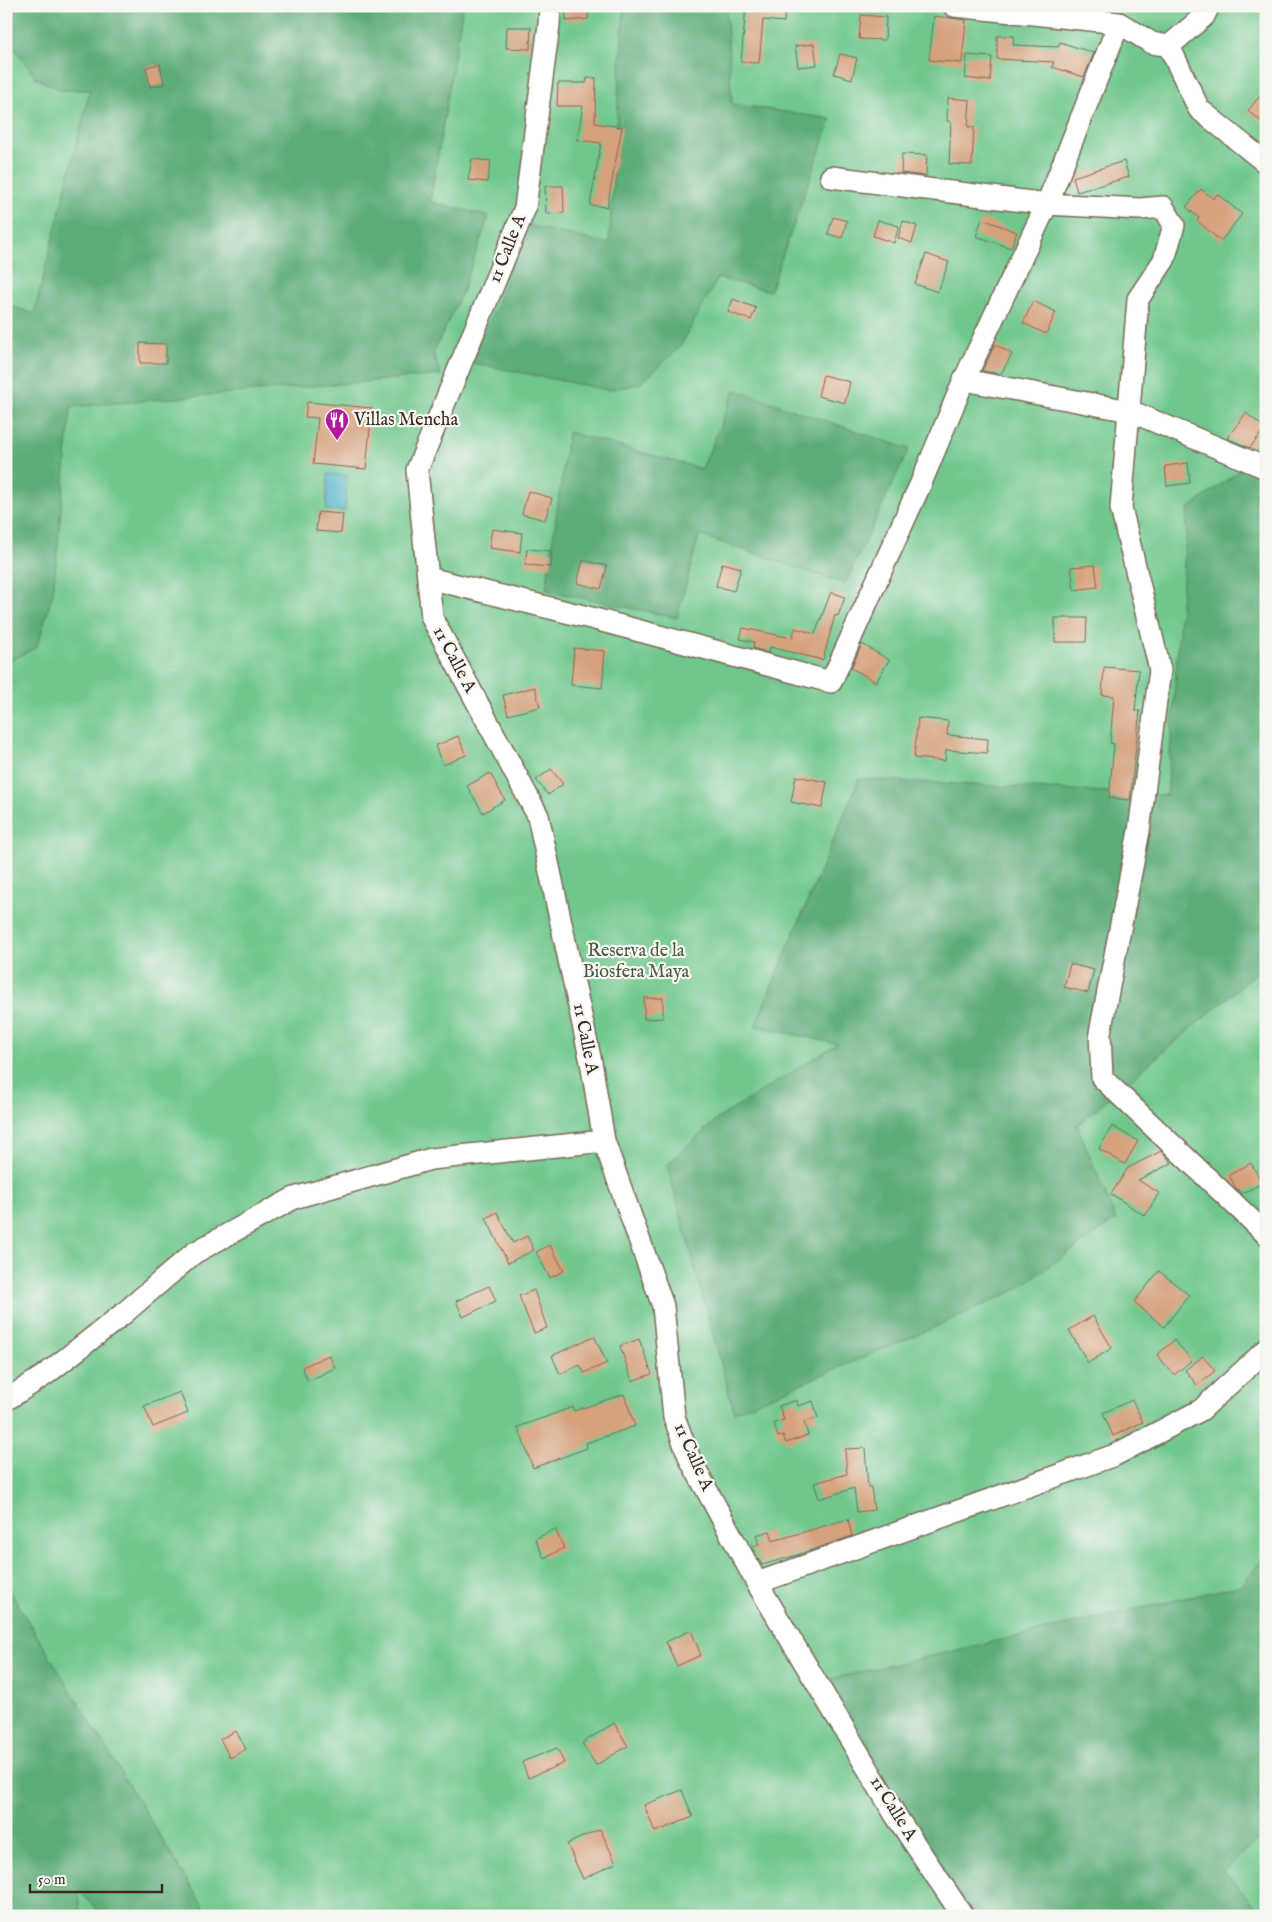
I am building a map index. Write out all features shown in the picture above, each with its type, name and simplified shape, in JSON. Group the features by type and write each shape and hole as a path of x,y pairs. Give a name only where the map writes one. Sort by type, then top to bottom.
{"street":[{"name":"11 Calle A","path":"550,6 525,208 418,470 432,618 538,816 591,1062 604,1141 662,1306 674,1417 690,1459 757,1583 896,1816 963,1916"},
{"path":"954,6 1117,15 1152,43 1169,46"},
{"path":"1169,46 1204,16 1209,6"},
{"path":"428,578 591,618 831,682 921,483 964,380 1047,204 1117,15"},
{"path":"1169,46 1199,109 1266,163"},
{"path":"831,176 1047,204 1140,209 1163,207 1174,225 1164,260 1138,299 1121,508 1160,670 1139,831 1100,1033 1102,1078 1266,1234"},
{"path":"964,380 1130,411 1266,468"},
{"path":"6,1400 45,1375 123,1314 194,1253 294,1198 431,1159 604,1141"},
{"path":"757,1583 1115,1455 1200,1410 1266,1350"}],"green space":[{"name":"Reserva de la Biosfera Maya","path":"6,6 1266,6 1266,1916 6,1916"},
{"path":"6,6 463,6 430,202 489,216 461,295 433,353 441,375 71,407 53,593 37,647 6,663 6,304 34,314 90,90 61,90 36,78 7,38"},
{"path":"624,6 726,6 732,104 831,119 770,291 718,278 679,348 640,384 608,390 468,362 497,306 523,224 609,244"},
{"path":"735,390 909,449 845,584 699,535 677,618 546,590 568,432 702,469"},
{"path":"1266,451 1266,965 1077,1125 1116,1220 1012,1292 933,1328 734,1412 667,1165 717,1119 837,1044 755,1026 859,779 1167,795 1188,509"},
{"path":"1266,1555 1266,1832 1224,1871 1264,1916 974,1916 930,1852 826,1680 1242,1585"},
{"path":"6,1585 209,1916 103,1916 79,1891 80,1916 6,1916"}],"water":[{"path":"328,474 347,475 345,511 326,510"}],"building":[{"path":"565,6 588,6 588,19 566,21"},
{"path":"746,6 785,6 784,22 763,20 759,63 741,62"},
{"path":"861,15 886,17 885,40 859,39"},
{"path":"934,16 966,20 962,63 929,60"},
{"path":"507,27 531,27 530,49 506,48"},
{"path":"997,36 1014,36 1013,45 1058,47 1060,42 1094,53 1084,77 1052,67 1054,62 997,59"},
{"path":"814,44 817,65 798,67 795,46"},
{"path":"840,54 857,58 852,79 834,74"},
{"path":"967,55 992,57 990,81 965,78"},
{"path":"160,64 164,84 150,87 146,67"},
{"path":"587,78 596,78 595,123 622,127 607,207 590,205 601,143 577,140 583,106 557,106 558,83 586,83"},
{"path":"1266,88 1266,125 1248,111"},
{"path":"948,98 970,100 968,127 974,127 972,165 949,164 951,122 947,121"},
{"path":"902,154 927,155 926,176 901,173"},
{"path":"472,159 491,161 487,182 468,180"},
{"path":"1124,161 1129,177 1077,192 1073,177"},
{"path":"545,186 563,186 564,213 546,214"},
{"path":"1201,189 1214,199 1217,194 1242,214 1221,241 1197,221 1199,218 1186,207"},
{"path":"833,217 847,221 842,238 828,234"},
{"path":"982,219 1017,232 1011,248 976,236"},
{"path":"878,220 899,226 894,243 873,236"},
{"path":"903,221 917,226 912,243 898,238"},
{"path":"926,254 949,262 938,292 915,284"},
{"path":"733,299 756,308 751,320 728,312"},
{"path":"1033,301 1056,312 1046,334 1023,323"},
{"path":"140,343 166,344 166,363 140,363"},
{"path":"995,344 1012,354 1001,374 982,371"},
{"path":"823,375 850,382 845,403 818,396"},
{"name":"Villas Mencha","path":"307,402 372,408 366,469 313,464 318,418 305,417"},
{"path":"1246,413 1265,428 1250,448 1227,438"},
{"path":"1188,463 1190,483 1167,486 1165,466"},
{"path":"528,491 552,498 545,520 522,514"},
{"path":"318,512 343,514 341,533 316,531"},
{"path":"492,529 522,533 520,552 489,548"},
{"path":"527,549 552,551 551,567 525,565"},
{"path":"583,560 607,566 601,589 577,583"},
{"path":"722,563 741,568 734,591 716,586"},
{"path":"1095,565 1098,587 1074,590 1071,567"},
{"path":"831,592 845,597 838,616 835,615 823,660 770,647 769,653 753,648 754,642 740,639 743,628 792,638 795,628 815,634"},
{"path":"1055,618 1087,618 1086,642 1055,642"},
{"path":"862,644 889,660 876,682 851,668"},
{"path":"574,648 605,651 602,688 571,685"},
{"path":"1104,667 1139,670 1135,711 1140,711 1130,800 1109,798 1114,744 1110,743 1114,696 1102,695"},
{"path":"535,687 540,707 508,715 503,695"},
{"path":"918,718 948,721 947,735 988,739 987,753 946,750 945,761 914,758"},
{"path":"458,736 466,755 443,765 435,746"},
{"path":"551,769 563,784 548,795 536,780"},
{"path":"490,773 505,800 483,813 467,786"},
{"path":"796,776 827,782 822,808 791,802"},
{"path":"1070,964 1094,970 1088,993 1064,987"},
{"path":"644,998 663,998 663,1018 644,1019"},
{"path":"1112,1126 1138,1141 1125,1164 1099,1149"},
{"path":"1161,1151 1172,1163 1138,1180 1159,1193 1145,1216 1111,1194 1128,1168"},
{"path":"1251,1163 1262,1183 1242,1194 1236,1188 1229,1175"},
{"path":"497,1212 513,1243 527,1236 534,1250 508,1263 486,1218"},
{"path":"550,1245 564,1271 550,1278 536,1252"},
{"path":"1159,1271 1189,1295 1164,1327 1134,1302"},
{"path":"489,1286 496,1301 463,1317 456,1301"},
{"path":"534,1290 547,1328 534,1333 519,1296"},
{"path":"1093,1316 1112,1348 1088,1363 1069,1330"},
{"path":"594,1336 607,1363 584,1373 580,1365 560,1374 552,1356"},
{"path":"639,1339 652,1374 632,1381 620,1346"},
{"path":"1174,1340 1192,1360 1174,1375 1157,1355"},
{"path":"329,1355 335,1368 308,1381 302,1367"},
{"path":"1203,1356 1215,1371 1197,1385 1185,1370"},
{"path":"180,1392 188,1413 153,1427 144,1406"},
{"path":"624,1394 635,1426 586,1443 587,1448 533,1468 518,1427 573,1407 574,1411"},
{"path":"797,1400 798,1406 813,1401 818,1418 804,1422 808,1435 786,1443 783,1436 778,1437 774,1423 784,1420 779,1406"},
{"path":"1132,1400 1143,1422 1113,1436 1103,1413"},
{"path":"865,1448 868,1487 871,1487 874,1510 857,1512 854,1488 819,1499 814,1483 847,1474 845,1449"},
{"path":"848,1519 852,1536 797,1555 762,1565 752,1547 759,1545 756,1535 770,1531 773,1541"},
{"path":"555,1529 564,1548 544,1558 535,1539"},
{"path":"691,1630 701,1655 677,1666 666,1642"},
{"path":"614,1723 628,1746 596,1765 582,1743"},
{"path":"236,1731 246,1749 230,1758 220,1739"},
{"path":"557,1748 564,1763 528,1778 522,1762"},
{"path":"682,1790 693,1817 655,1832 644,1805"},
{"path":"600,1829 616,1863 583,1879 567,1844"}],"place":[{"name":"Villas Mencha","path":"337,441"}]}
